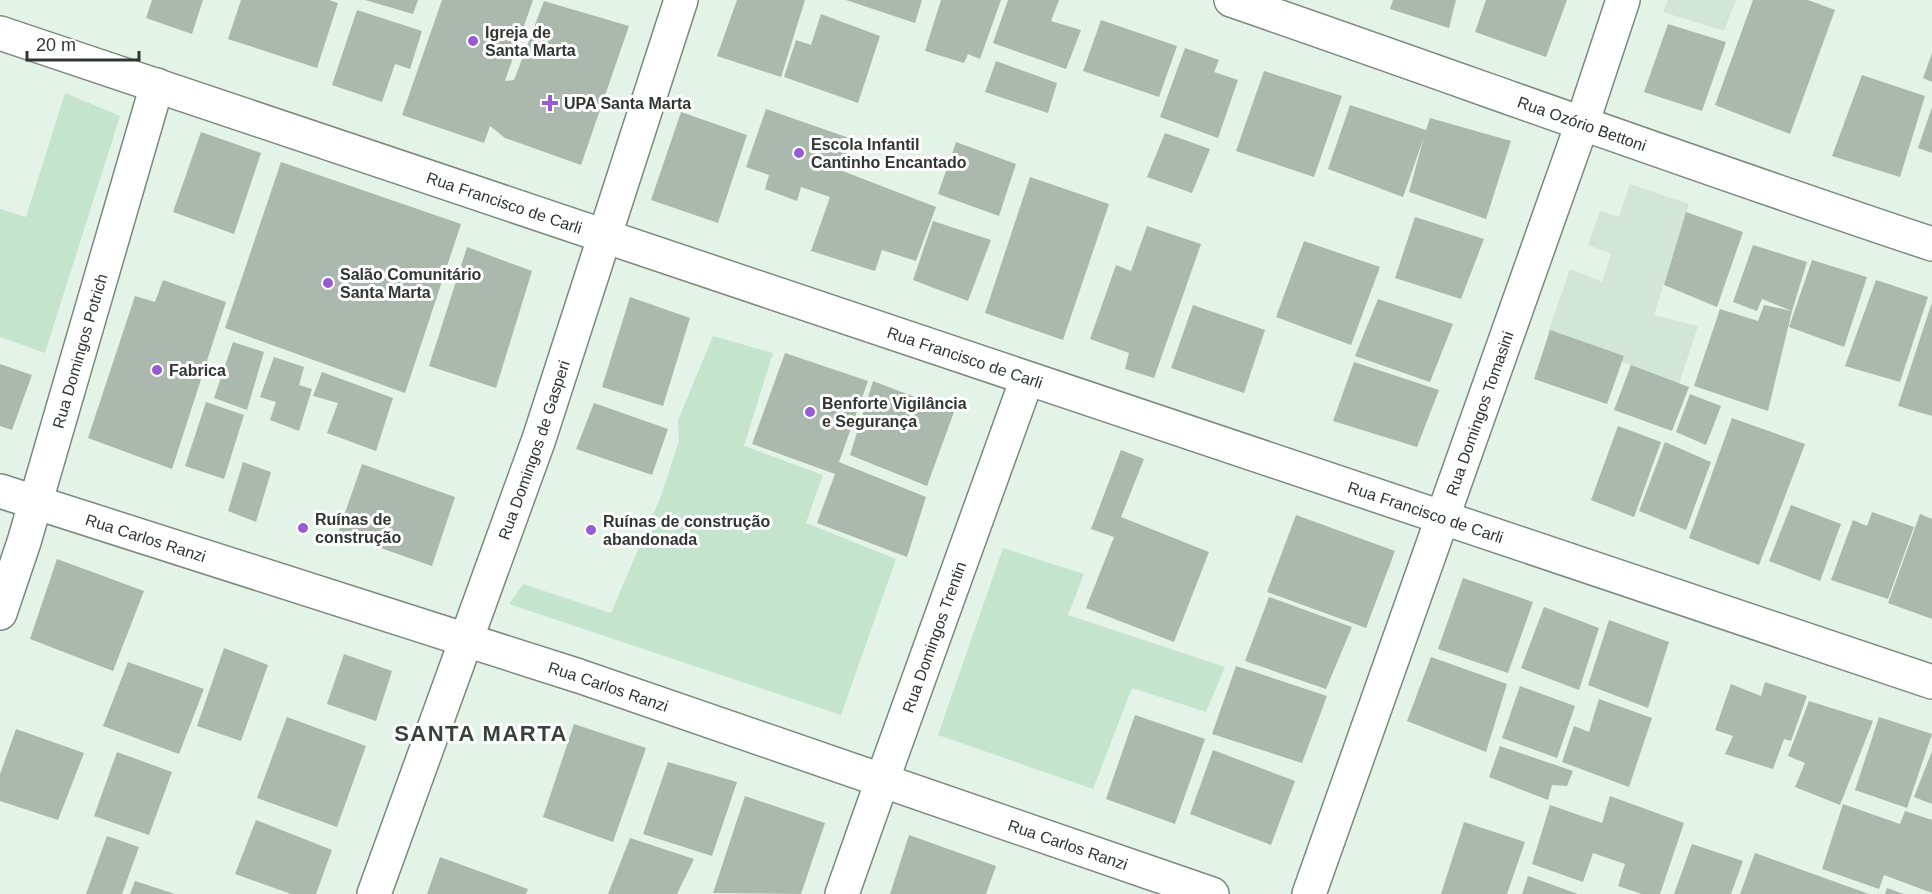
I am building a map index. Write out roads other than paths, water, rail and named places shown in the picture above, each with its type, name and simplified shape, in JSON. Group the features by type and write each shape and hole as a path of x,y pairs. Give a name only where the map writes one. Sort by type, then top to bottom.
{"street":[{"name":"Rua Domingos de Gasperi","path":"374,894 539,439 681,0"},
{"name":"Rua Ozório Bettoni","path":"1232,0 1533,104 1582,124 1932,244"},
{"name":"Rua Domingos Tomasini","path":"1309,894 1582,124 1623,0"},
{"name":"Rua Francisco de Carli","path":"0,33 1932,682"},
{"name":"Rua Domingos Potrich","path":"0,613 158,85"},
{"name":"Rua Domingos Trentin","path":"842,894 1027,379"},
{"name":"Rua Carlos Ranzi","path":"0,491 579,676 1212,894"}],"place":[{"name":"Igreja de Santa Marta","path":"473,41"},
{"name":"UPA Santa Marta","path":"550,103"},
{"name":"Escola Infantil Cantinho Encantado","path":"799,153"},
{"name":"Salão Comunitário Santa Marta","path":"328,283"},
{"name":"Fabrica","path":"157,370"},
{"name":"Benforte Vigilância e Segurança","path":"810,412"},
{"name":"Ruínas de construção","path":"303,528"},
{"name":"Ruínas de construção abandonada","path":"591,530"}],"district":[{"name":"SANTA MARTA","path":"481,733"}]}
